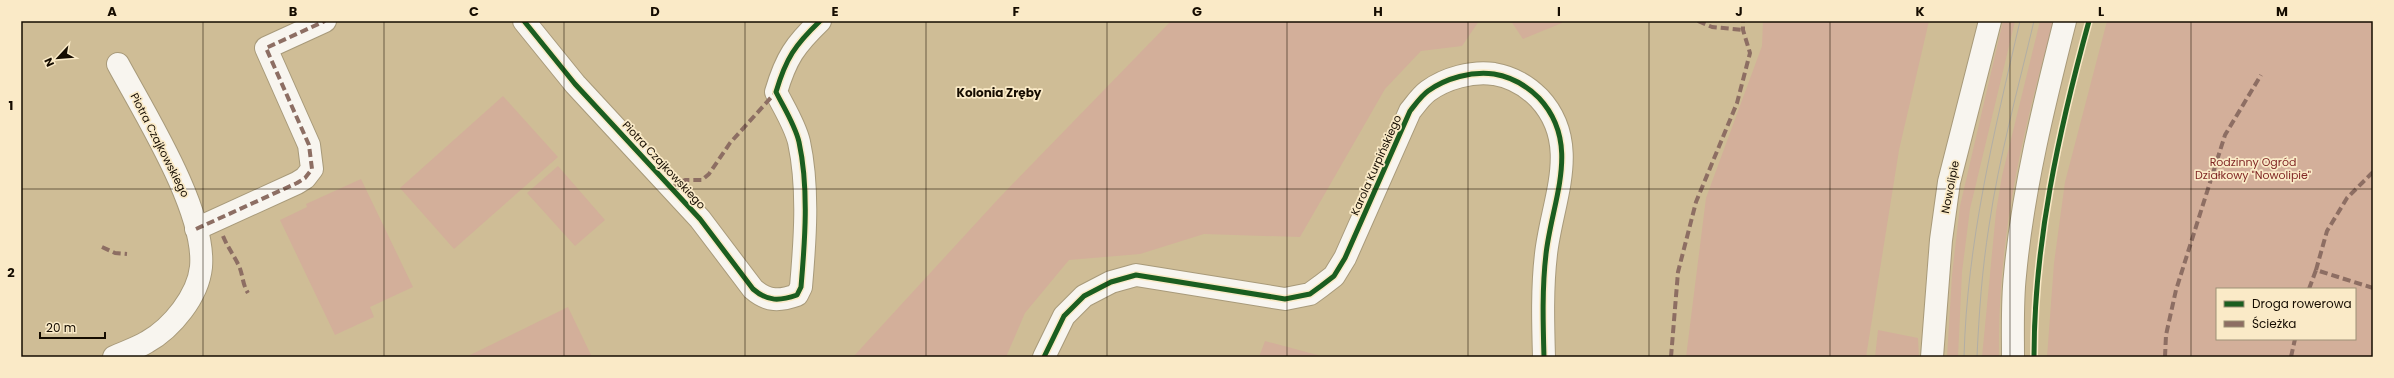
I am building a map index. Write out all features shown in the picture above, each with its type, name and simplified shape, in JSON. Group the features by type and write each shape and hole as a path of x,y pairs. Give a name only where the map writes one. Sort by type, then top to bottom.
{"street":[{"path":"196,228 297,183 305,178 312,169 309,145 266,48 325,21"},
{"name":"Piotra Czajkowskiego","path":"524,21 576,84 700,219 753,289 761,296 772,300 797,295 801,287 802,268 803,173 799,142 776,92 784,65 791,51 798,41 820,21"},
{"name":"Nowolipie","path":"1932,357 1938,268 1949,182 1990,21"},
{"path":"2013,357 2014,276 2022,218 2032,163 2065,21"},
{"name":"Piotra Czajkowskiego","path":"114,357 151,349 178,315 192,293 201,268 194,215 179,181 118,64"},
{"name":"Karola Kurpińskiego","path":"1044,357 1064,316 1084,296 1111,282 1136,275 1285,299 1310,294 1334,276 1345,258 1410,111 1427,92 1442,83 1457,77 1481,73 1507,78 1527,85 1549,109 1562,142 1562,173 1546,252 1543,280 1544,357"}],"green space":[{"path":"1171,21 1479,21 1462,46 1421,51 1385,89 1300,237 1204,234 1140,254 1069,260 1025,313 1006,357 853,357 1000,197"},
{"path":"1511,21 1562,21 1562,23 1523,39"},
{"path":"1763,21 1929,21 1899,150 1866,357 1686,357 1706,198 1762,46"},
{"path":"2003,21 2015,21 1970,209 1962,272 1958,357 1947,357 1952,275 1960,206"},
{"path":"2040,21 2054,21 2042,62 2022,145 2007,229 1999,314 1999,357 1982,357 1996,212 2002,176"},
{"name":"Rodzinny Ogród Działkowy \"Nowolipie\"","path":"2107,21 2373,21 2373,357 2047,357 2054,263 2065,182"},
{"path":"503,96 558,157 454,249 400,188"},
{"path":"558,166 605,220 575,246 527,193"},
{"path":"361,179 413,287 370,307 374,317 335,335 280,220 307,207 306,204"},
{"path":"568,307 592,357 466,357"},
{"path":"1878,330 1918,338 1919,357 1875,357"},
{"path":"1265,341 1321,356 1259,357"}],"tram line":[{"path":"1964,357 1966,314 1976,230 1983,188 2020,21"},
{"path":"1977,357 1983,275 1993,200 2009,123 2034,21"}],"marked path":[{"path":"196,229 297,183 305,178 312,169 309,145 266,48 325,21"},
{"path":"1698,21 1712,27 1743,30"},
{"path":"1671,357 1678,272 1696,202 1737,103 1750,53 1743,30 1743,21"},
{"path":"2165,357 2166,335 2176,290 2225,135 2261,75"},
{"path":"671,187 685,180 702,180 709,174 730,143 776,92"},
{"path":"2373,172 2347,198 2327,231 2316,270 2373,288"},
{"path":"223,236 240,267 248,293"},
{"path":"102,247 115,253 127,254"},
{"path":"2309,288 2316,270"},
{"path":"2291,357 2295,340"}],"cycle path":[{"path":"524,21 575,84 700,219 753,289 764,296 774,299 797,295 801,287 805,233 804,178 799,142 792,123 776,92 792,53 804,37 820,21"},
{"path":"2034,357 2035,314 2043,229 2058,145 2089,21"},
{"path":"1044,357 1064,316 1084,296 1111,282 1136,275 1285,299 1310,294 1334,276 1345,258 1410,111 1416,103 1428,91 1443,82 1460,76 1486,73 1501,75 1513,79 1534,93 1552,116 1559,134 1562,153 1561,173 1549,234 1544,280 1544,357"}],"district":[{"name":"Kolonia Zręby","path":"999,92"}]}
